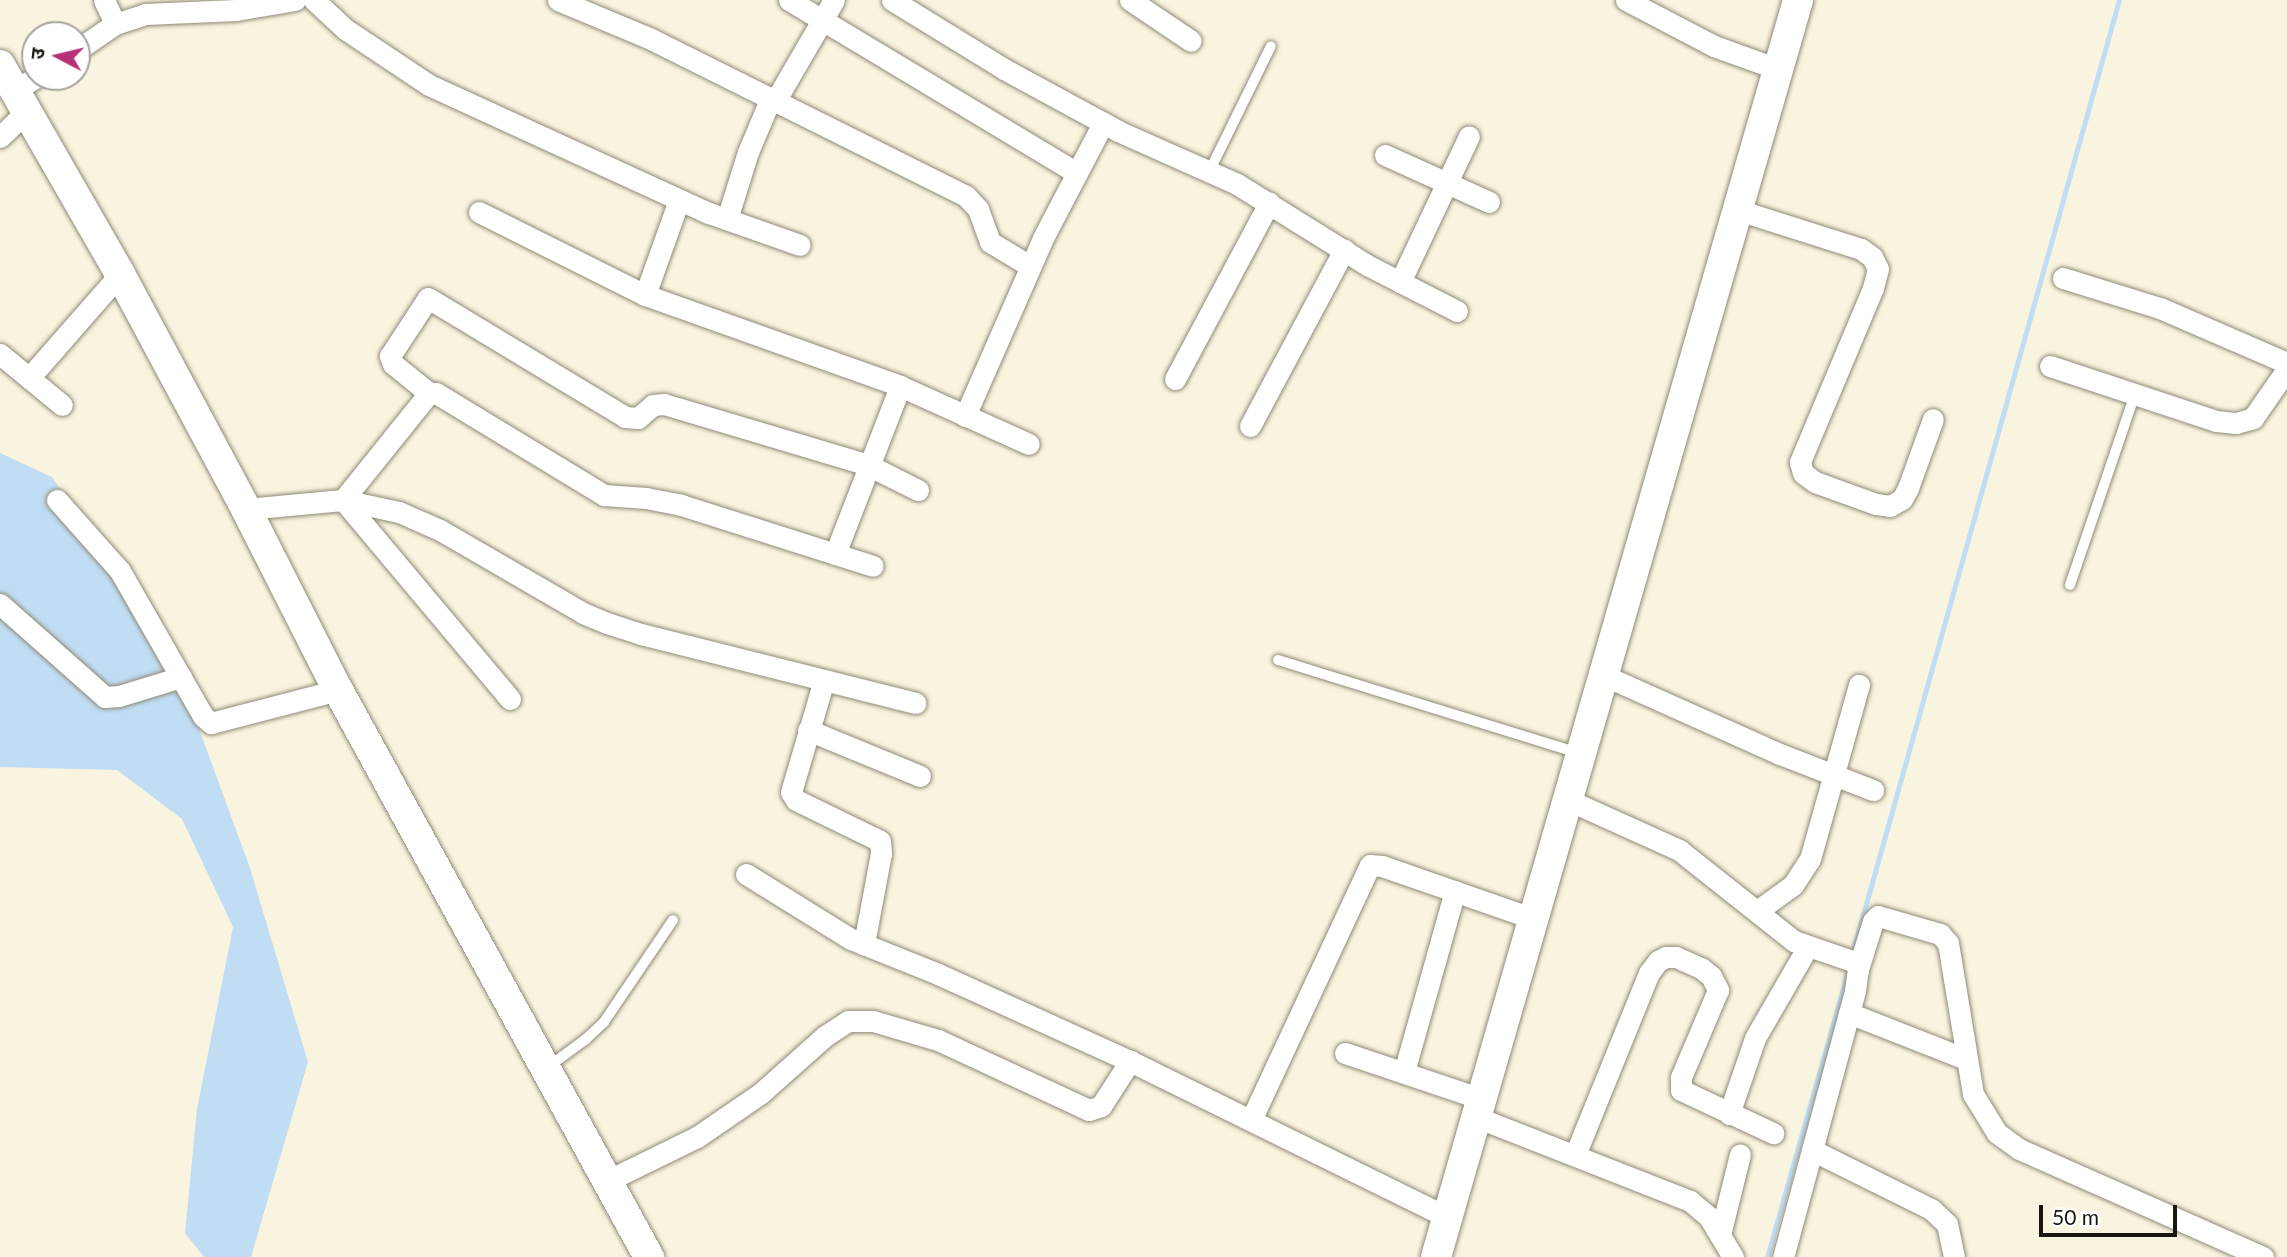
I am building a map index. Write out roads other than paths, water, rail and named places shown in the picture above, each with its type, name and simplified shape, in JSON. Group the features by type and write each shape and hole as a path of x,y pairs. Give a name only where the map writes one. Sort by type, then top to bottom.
{"street":[{"path":"104,0 115,24"},
{"path":"91,40 115,24 145,14 236,10 295,0"},
{"path":"314,0 345,29 429,85 679,200 800,245"},
{"path":"558,0 649,38 966,196 976,204 990,242 1030,267"},
{"path":"789,0 1077,173"},
{"path":"727,219 748,152 772,101 834,0"},
{"path":"892,0 1004,69 1104,123 1269,203 1343,250 1457,311"},
{"path":"1130,0 1191,41"},
{"path":"1626,0 1714,46 1779,69"},
{"path":"1441,1255 1447,1217 1798,0"},
{"path":"0,137 13,79"},
{"path":"13,79 246,509 338,690 649,1257"},
{"path":"965,416 1030,267 1104,123"},
{"path":"1400,282 1469,136"},
{"path":"1385,155 1489,202"},
{"path":"645,295 679,200"},
{"path":"1175,379 1269,203"},
{"path":"1738,210 1861,249 1872,257 1878,269 1874,288 1800,462 1803,473 1815,482 1877,504 1891,506 1902,499 1908,488 1933,419"},
{"path":"479,212 645,295 900,386 1029,444"},
{"path":"1250,426 1343,250"},
{"path":"29,378 120,274"},
{"path":"2063,278 2160,308 2287,363"},
{"path":"873,566 681,505 646,498 604,495 436,393 429,393 393,363 390,356 428,298 625,416 638,418 653,405 664,404 868,466 918,490"},
{"path":"0,354 62,405"},
{"path":"2050,366 2216,421 2236,423 2253,418 2287,369"},
{"path":"835,554 900,386"},
{"path":"344,500 429,393"},
{"path":"57,500 120,571 203,716 215,724 338,690"},
{"path":"246,509 344,500 368,503 419,519 583,613 607,623 915,703"},
{"path":"344,500 510,699"},
{"path":"0,604 105,697 119,696 181,677"},
{"path":"1604,676 1873,790"},
{"path":"824,680 792,782 792,796 873,836 881,845 864,944"},
{"path":"1757,911 1802,875 1835,775 1859,685"},
{"path":"808,730 920,776"},
{"path":"1568,800 1679,850 1807,948 1851,963"},
{"path":"1251,1120 1368,867 1373,864 1382,866 1534,919"},
{"path":"746,874 833,930 1130,1061 1447,1217"},
{"path":"1404,1072 1455,891"},
{"path":"1783,1257 1849,1013 1851,963 1872,921 1878,916 1940,934 1948,943 1973,1094 1997,1133 2019,1149 2263,1257"},
{"path":"1729,1114 1750,1047 1807,948"},
{"path":"1575,1155 1649,974 1658,961 1666,957 1676,957 1701,968 1716,983 1717,996 1679,1084 1686,1095 1773,1133"},
{"path":"1849,1013 1966,1059"},
{"path":"607,1181 665,1156 697,1137 761,1094 838,1025 848,1021 873,1021 938,1040 1089,1110 1101,1106 1130,1061"},
{"path":"1345,1053 1404,1072 1575,1155 1690,1201 1709,1217 1733,1257"},
{"path":"1812,1150 1931,1209 1947,1224 1954,1257"},
{"path":"1720,1235 1740,1154"}],"lane":[{"path":"1209,172 1271,46"},
{"path":"2070,585 2135,394"},
{"path":"1278,660 1581,754"},
{"path":"545,1069 604,1022 673,920"}],"water":[{"path":"0,453 52,477 172,655 250,868 308,1062 251,1257 204,1257 185,1233 197,1109 233,927 182,819 117,770 0,767"}],"waterway":[{"path":"1854,947 2119,0"},
{"path":"1767,1257 1849,967"}]}
